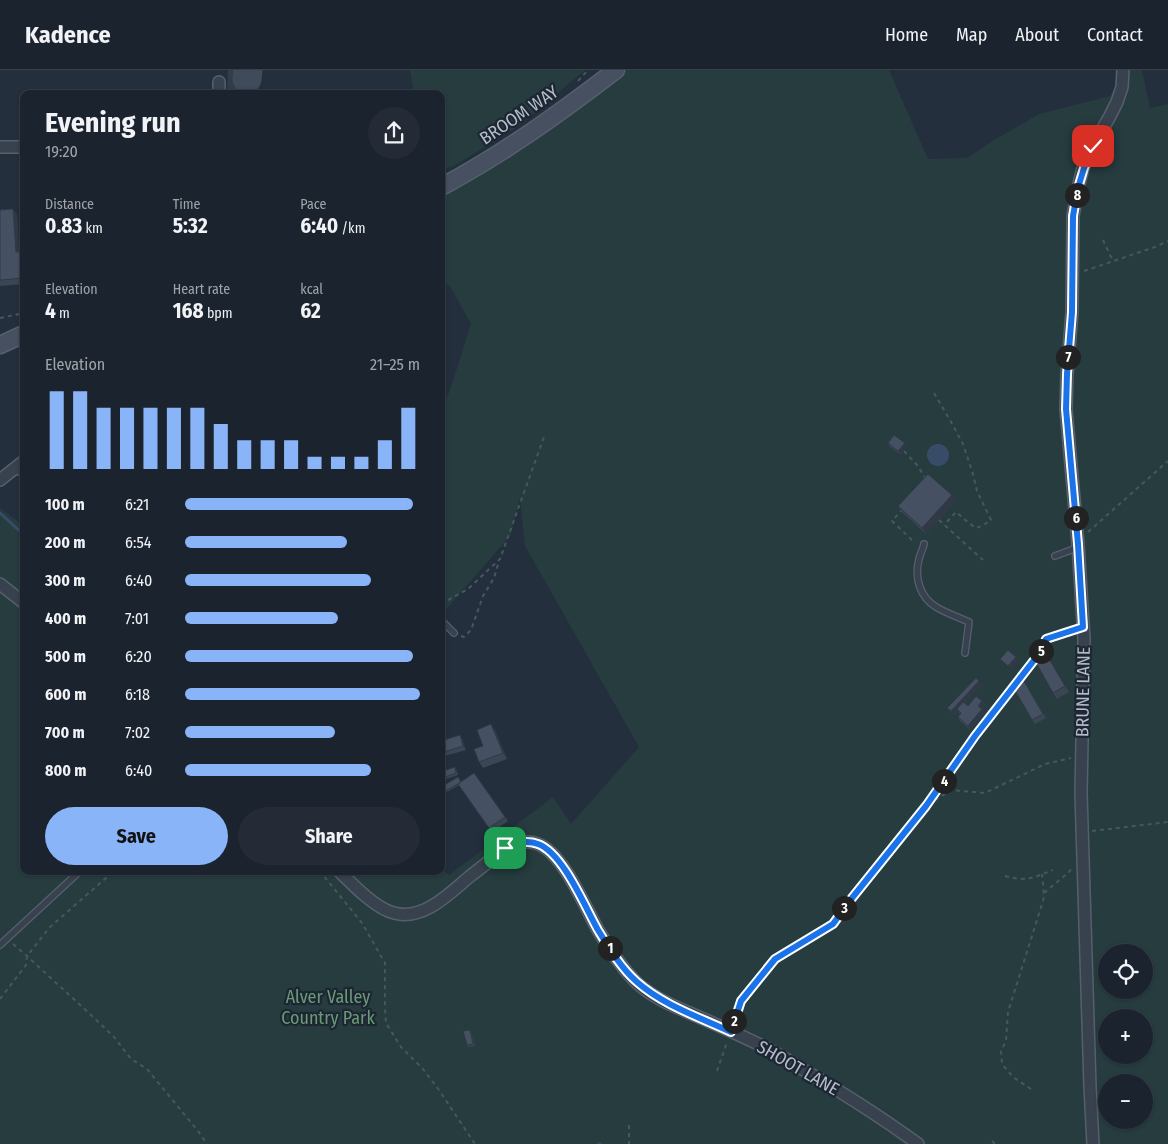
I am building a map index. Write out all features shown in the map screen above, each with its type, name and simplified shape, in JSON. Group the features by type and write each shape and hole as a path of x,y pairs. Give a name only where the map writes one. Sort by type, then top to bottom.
{"main road":[{"name":"BROOM WAY","path":"445,185 520,140 616,70"},
{"path":"0,332 20,330"},
{"path":"0,345 20,336"}],"street":[{"name":"BRUNE LANE","path":"1094,1144 1090,1087 1082,832 1083,627 1078,543 1066,409 1072,312 1073,216 1084,168 1093,146 1117,102 1122,87 1124,70"},
{"path":"0,147 20,147"},
{"path":"0,480 20,469"},
{"path":"0,584 20,600"},
{"name":"SHOOT LANE","path":"343,875 352,885 385,910 409,914 441,900 512,844 520,842 539,844 548,850 569,876 598,930 621,965 635,981 666,1002 768,1049 882,1117 918,1144"}],"lane":[{"path":"1055,556 1078,543"},
{"path":"923,547 919,559 917,577 920,588 925,598 937,608 969,622 964,653"},
{"path":"445,624 454,633"},
{"path":"975,736 1042,650 1046,639 1083,627"},
{"path":"0,945 76,875"}],"path":[{"path":"1103,240 1113,261"},
{"path":"1072,275 1168,241"},
{"path":"0,318 20,314"},
{"path":"934,393 963,444 977,491 991,520 976,528 956,512 944,525"},
{"path":"454,633 464,637 471,630 483,596 494,578 544,437"},
{"path":"904,451 929,482"},
{"path":"1078,543 1168,461"},
{"path":"904,507 892,521 923,547"},
{"path":"938,520 983,560"},
{"path":"445,602 468,589 500,559"},
{"path":"717,1071 741,1001 775,959 833,924 926,806 975,736"},
{"path":"926,806 951,790 985,793 1045,764 1082,756"},
{"path":"1082,832 1168,822"},
{"path":"1044,893 1069,872 1075,863"},
{"path":"1005,876 1017,879 1030,879 1052,870"},
{"path":"1031,1089 1013,1077 1002,1064 1001,1051 1006,1041 1008,1012 1043,901 1042,874"},
{"path":"0,999 26,965 28,956 50,926 109,875"},
{"path":"323,875 362,923 385,963 384,1009 386,1023 401,1047 423,1068 475,1144"},
{"path":"7,939 28,956 114,1037 131,1059 147,1069 207,1144"},
{"path":"628,1125 629,1144"},
{"path":"992,1141 995,1144"}],"shaded area":[{"path":"228,70 261,70 254,90 227,90"}],"green space":[{"path":"410,70 585,70 517,127 454,166 445,169 445,90 413,90"},
{"name":"Alver Valley Country Park","path":"625,70 889,70 928,159 967,158 1039,114 1110,96 1118,83 1116,70 1142,70 1150,108 1168,104 1168,1144 0,1144 0,508 20,523 20,875 445,875 445,872 449,875 553,797 571,824 639,747 525,546 520,498 511,535 447,608 445,607 445,401 471,324 450,286 445,284 445,187"}],"water":[{"path":"938,444 946,447 949,455 946,463 938,466 930,463 927,455 930,447"}],"building":[{"path":"13,209 16,252 20,252 20,278 0,280 0,210"},
{"path":"894,435 905,443 898,451 888,443"},
{"path":"928,474 952,495 922,528 898,506"},
{"path":"1008,650 1016,657 1008,666 1000,659"},
{"path":"1045,652 1065,686 1053,693 1034,659"},
{"path":"976,678 979,681 951,711 947,708"},
{"path":"1024,681 1043,714 1032,720 1013,687"},
{"path":"976,696 982,701 978,706 982,709 968,726 958,717 961,713 957,709 963,702 968,706"},
{"path":"491,724 503,753 479,762 474,749 483,746 477,730"},
{"path":"460,735 463,746 445,752 445,740"},
{"path":"455,767 456,773 445,777 445,770"},
{"path":"474,773 505,817 489,828 458,784"},
{"path":"458,777 461,782 445,791 445,785"},
{"path":"470,1030 473,1044 467,1045 463,1031"}],"waterway":[{"path":"0,513 20,531"}],"taxiway":[{"path":"247,79 248,70"}],"route":[{"path":"505,848 512,844 529,842 539,844 548,850 569,876 598,930 621,965 635,981 666,1002 731,1032 741,1001 775,959 833,924 926,806 975,736 1042,650 1046,639 1083,627 1066,409 1072,312 1073,216 1078,188 1093,146"}]}
